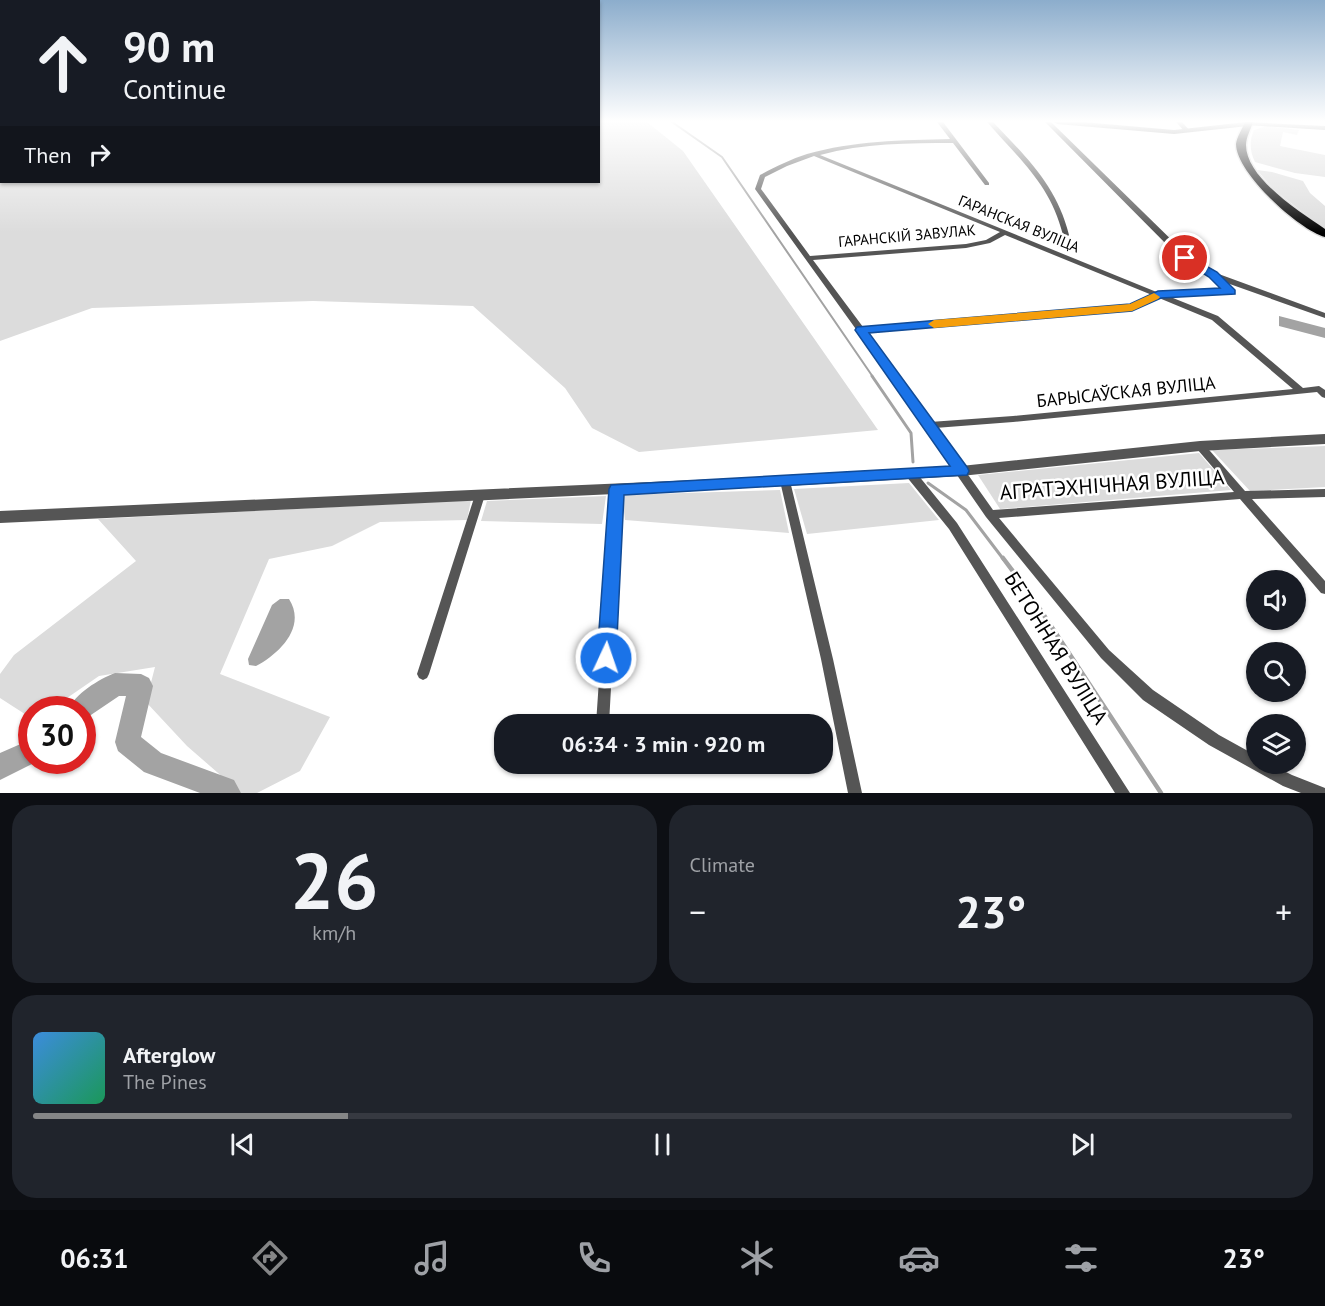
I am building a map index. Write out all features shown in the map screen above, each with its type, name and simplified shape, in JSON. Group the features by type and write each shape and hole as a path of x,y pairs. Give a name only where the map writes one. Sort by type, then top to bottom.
{"main road":[{"path":"1245,159 1256,176 1299,216 1325,234"}],"street":[{"path":"799,159 762,176 758,189 861,330 990,514"},
{"name":"ГАРАНСКАЯ ВУЛІЦА","path":"826,159 1215,318 1301,391"},
{"path":"968,159 987,184"},
{"path":"1023,159 1045,184 1062,216 1066,235"},
{"path":"1085,159 1185,258 1213,275 1325,316"},
{"name":"ГАРАНСКІЙ ЗАВУЛАК","path":"809,258 966,246 988,242 1005,232"},
{"path":"861,330 1132,308 1158,295 1196,291 1231,292 1213,275"},
{"name":"БАРЫСАЎСКАЯ ВУЛІЦА","path":"928,424 1013,419 1320,389 1325,395"},
{"path":"0,517 961,471 1200,446 1325,439"},
{"name":"АГРАТЭХНІЧНАЯ ВУЛІЦА","path":"1200,446 1325,588"},
{"name":"БЕТОННАЯ ВУЛІЦА","path":"910,473 953,526 1123,793"},
{"path":"785,481 827,659 855,793"},
{"path":"603,714 616,489"},
{"name":"АГРАТЭХНІЧНАЯ ВУЛІЦА","path":"990,514 1244,495 1325,493"},
{"path":"423,674 480,495"},
{"name":"АГРАТЭХНІЧНАЯ ВУЛІЦА","path":"990,514 1105,654 1148,695 1214,740 1288,781 1321,793"}],"shaded area":[{"path":"600,159 689,159 878,430 639,452 592,428 565,388 473,306 313,301 92,308 0,341 0,183 600,183"},
{"path":"1254,159 1325,159 1325,177 1295,173 1255,162"},
{"path":"1257,170 1303,181 1310,193 1325,206 1325,229 1274,190"},
{"path":"1279,316 1325,328 1325,338 1279,326"},
{"path":"1325,446 1325,487 1250,491 1212,450"},
{"path":"1199,453 1231,490 1000,509 978,475"},
{"path":"909,483 939,520 807,534 794,489"},
{"path":"780,490 789,533 625,520 622,495"},
{"path":"606,496 602,524 481,521 487,501"},
{"path":"471,500 467,520 380,522 332,546 269,559 220,674 330,717 300,771 257,793 241,793 187,746 146,702 155,667 99,676 70,696 18,696 18,710 0,698 0,674 14,655 136,561 98,519"},
{"path":"280,599 289,599 294,609 293,629 281,647 265,661 256,666 249,665 248,659 272,605"}],"waterway":[{"path":"723,159 873,377"},
{"path":"872,376 911,433 913,462"},
{"path":"928,483 966,510 1004,560"},
{"path":"1003,558 1030,594 1161,793"},
{"path":"96,698 115,684 141,686 127,742 153,763 225,789 228,793"},
{"path":"0,767 18,758"}],"slow traffic":[{"path":"934,324 1132,308 1154,297"}],"route":[{"path":"606,658 616,489 961,471 861,330 1132,308 1158,295 1196,291 1231,292 1213,275 1185,258"}]}
